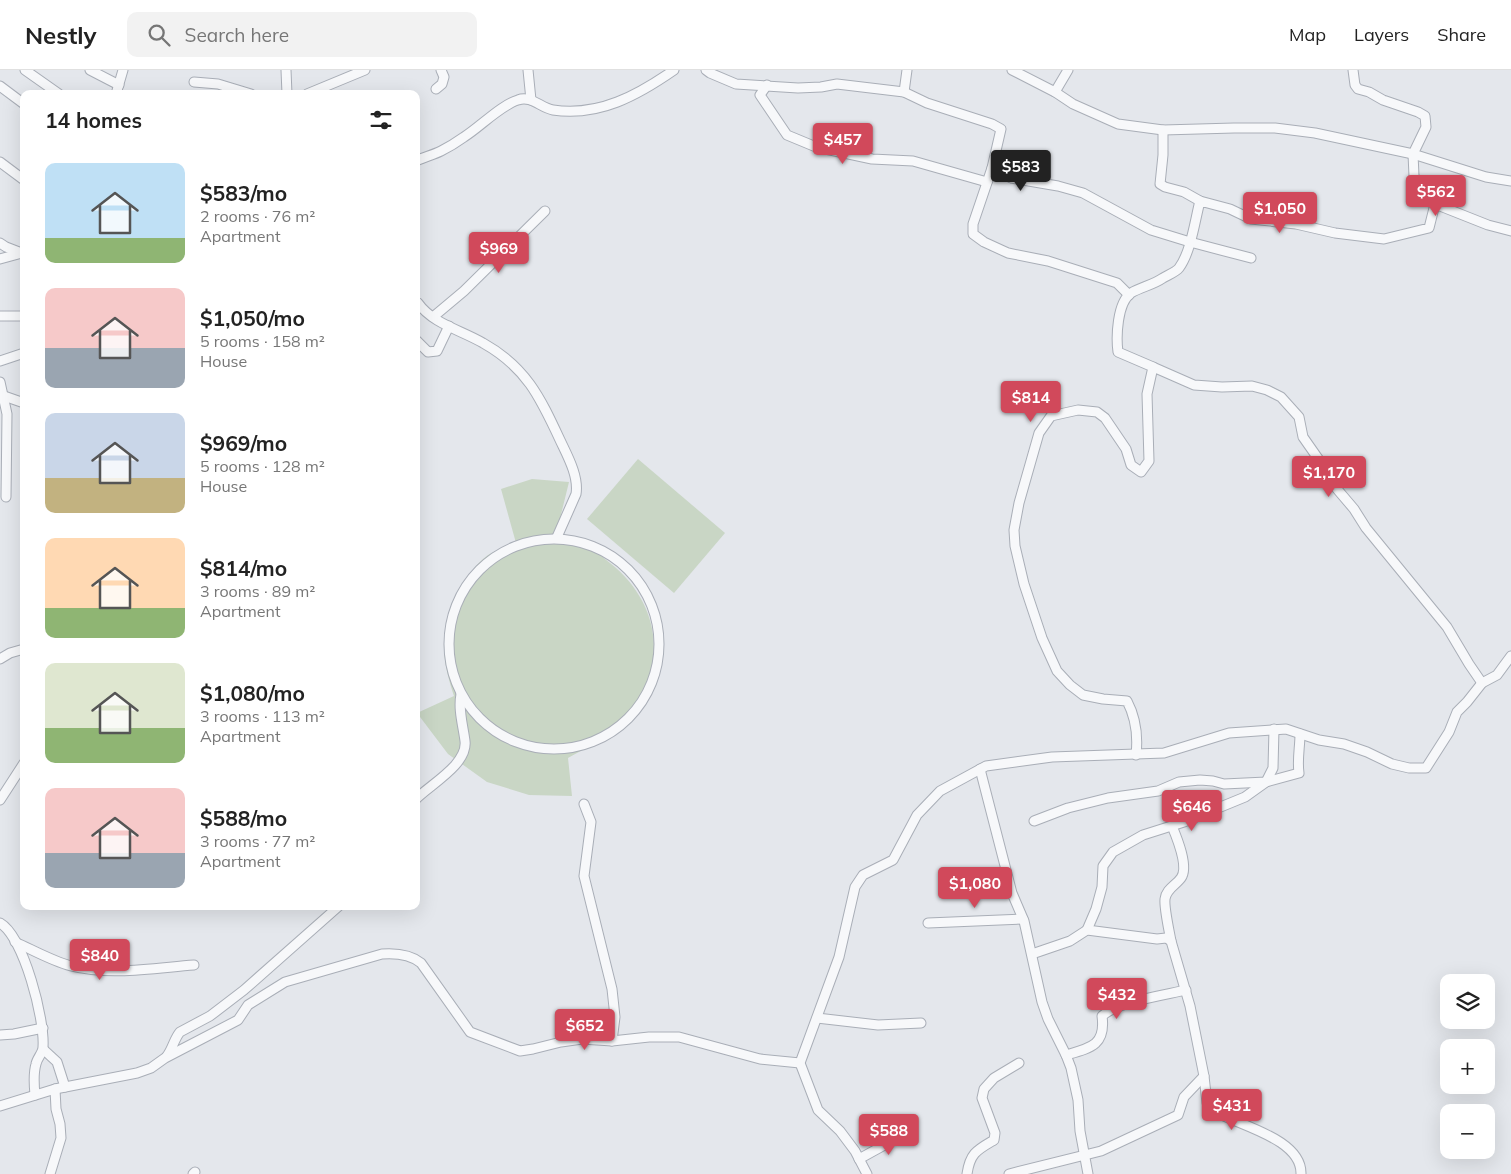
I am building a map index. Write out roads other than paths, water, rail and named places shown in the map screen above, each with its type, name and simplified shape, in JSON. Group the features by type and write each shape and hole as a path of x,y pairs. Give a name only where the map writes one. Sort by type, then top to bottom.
{"street":[{"path":"26,70 54,90"},
{"path":"90,70 118,90 123,70"},
{"path":"286,70 287,90"},
{"path":"317,90 365,70"},
{"path":"436,89 442,84 444,77 441,70"},
{"path":"528,70 532,100"},
{"path":"420,158 442,151 511,103 520,99 532,100 546,108 565,112 586,110 627,99 674,70"},
{"path":"706,70 710,74 736,84 814,87 837,84 904,92 927,102 992,124 1001,129 992,168 973,224 973,234 984,242 1008,253 1048,261 1117,283 1129,295"},
{"path":"904,92 907,70"},
{"path":"1012,70 1073,104 1118,124 1163,130 1275,128 1314,133 1413,154 1486,176 1511,181"},
{"path":"1054,92 1068,70"},
{"path":"1353,70 1355,85 1358,90 1369,92 1383,100 1425,116 1426,127 1413,154 1414,176 1424,194 1435,204 1488,225 1511,231"},
{"path":"194,82 218,84 238,90"},
{"path":"767,85 760,95 787,136 816,147 872,160 914,161 987,182"},
{"path":"0,86 20,101"},
{"path":"1163,130 1160,184 1184,192 1200,201 1251,219 1296,224 1334,233 1384,239 1429,228 1435,204"},
{"path":"0,162 20,177"},
{"path":"992,168 1011,178 1058,186 1083,193 1151,230 1251,258"},
{"path":"1200,201 1190,242 1178,269 1155,283 1142,287 1129,295 1119,318 1116,335 1118,352 1194,385 1222,387 1252,386 1267,390 1281,397 1299,417 1303,437 1331,477 1337,489 1446,627 1468,664 1482,683"},
{"path":"433,317 464,291 545,211"},
{"path":"0,243 20,253"},
{"path":"0,258 20,255"},
{"path":"420,305 426,313 483,342 505,356 523,374 538,395 566,452 578,486 557,537"},
{"path":"0,316 20,316"},
{"path":"420,344 428,352 436,351 449,326"},
{"path":"0,361 20,354"},
{"path":"1136,755 1137,741 1132,711 1127,701 1083,695 1057,671 1042,638 1024,584 1014,546 1014,530 1019,503 1039,434 1050,416 1078,410 1097,412 1105,418 1126,449 1131,465 1141,472 1149,461 1147,394 1153,367"},
{"path":"0,382 7,414 6,497"},
{"path":"4,396 20,402"},
{"path":"557,537 596,548 615,558 630,571 648,597 655,612 659,646 653,676 640,706 626,722 613,732 572,748 526,747 505,739 488,727 470,708 461,694 450,663 451,625 469,582 480,570 512,548 557,537"},
{"path":"0,659 20,650"},
{"path":"867,1174 840,1131 818,1110 800,1063 839,957 855,886 862,874 893,860 917,815 940,791 986,766 1045,758 1164,753 1229,732 1286,728 1319,740 1344,744 1392,764 1409,768 1426,768 1449,732 1457,712 1482,683 1497,675 1511,656"},
{"path":"420,796 458,764 463,756 465,743 460,707 461,694"},
{"path":"1032,954 1070,941 1087,930 1096,909 1102,887 1102,866 1112,852 1143,835 1172,826 1245,797 1266,782 1273,768 1274,730"},
{"path":"1034,821 1068,808 1108,798 1158,791 1179,782 1200,780 1224,784 1266,782 1299,773 1300,734"},
{"path":"0,800 20,769"},
{"path":"980,769 1012,893 1023,919 1042,1002 1048,1019 1066,1055 1078,1100 1080,1131 1088,1174"},
{"path":"584,804 591,822 584,876 612,989 615,1017 612,1041"},
{"path":"1172,826 1180,847 1185,870 1182,877 1168,890 1165,899 1171,941 1186,990 1204,1076 1207,1103 1220,1114 1241,1122 1290,1149 1301,1165 1301,1174"},
{"path":"165,1058 172,1050 180,1032 210,1016 334,910"},
{"path":"928,923 1023,919"},
{"path":"0,923 5,926 20,949 27,965 40,1012 44,1050 36,1062 34,1076 35,1095"},
{"path":"1087,930 1157,939 1166,938 1171,941"},
{"path":"14,942 71,966 92,969 117,970 194,965"},
{"path":"0,1106 55,1089 137,1073 151,1068 165,1058 229,1026 238,1020 248,1005 285,982 382,954 392,953 411,956 421,963 470,1032 520,1051 580,1040 612,1041 649,1037 679,1037 760,1059 800,1063"},
{"path":"1066,1055 1088,1049 1099,1039 1103,1034 1102,1016 1105,1013 1136,1002 1186,990"},
{"path":"817,1018 878,1025 921,1023"},
{"path":"0,1035 43,1028"},
{"path":"44,1050 57,1062 65,1087"},
{"path":"967,1174 970,1158 981,1147 994,1140 995,1133 982,1098 984,1089 994,1078 1019,1063"},
{"path":"1009,1174 1101,1151 1178,1115 1184,1097 1204,1076"},
{"path":"50,1174 61,1138 55,1089"},
{"path":"859,1159 908,1132"}]}
